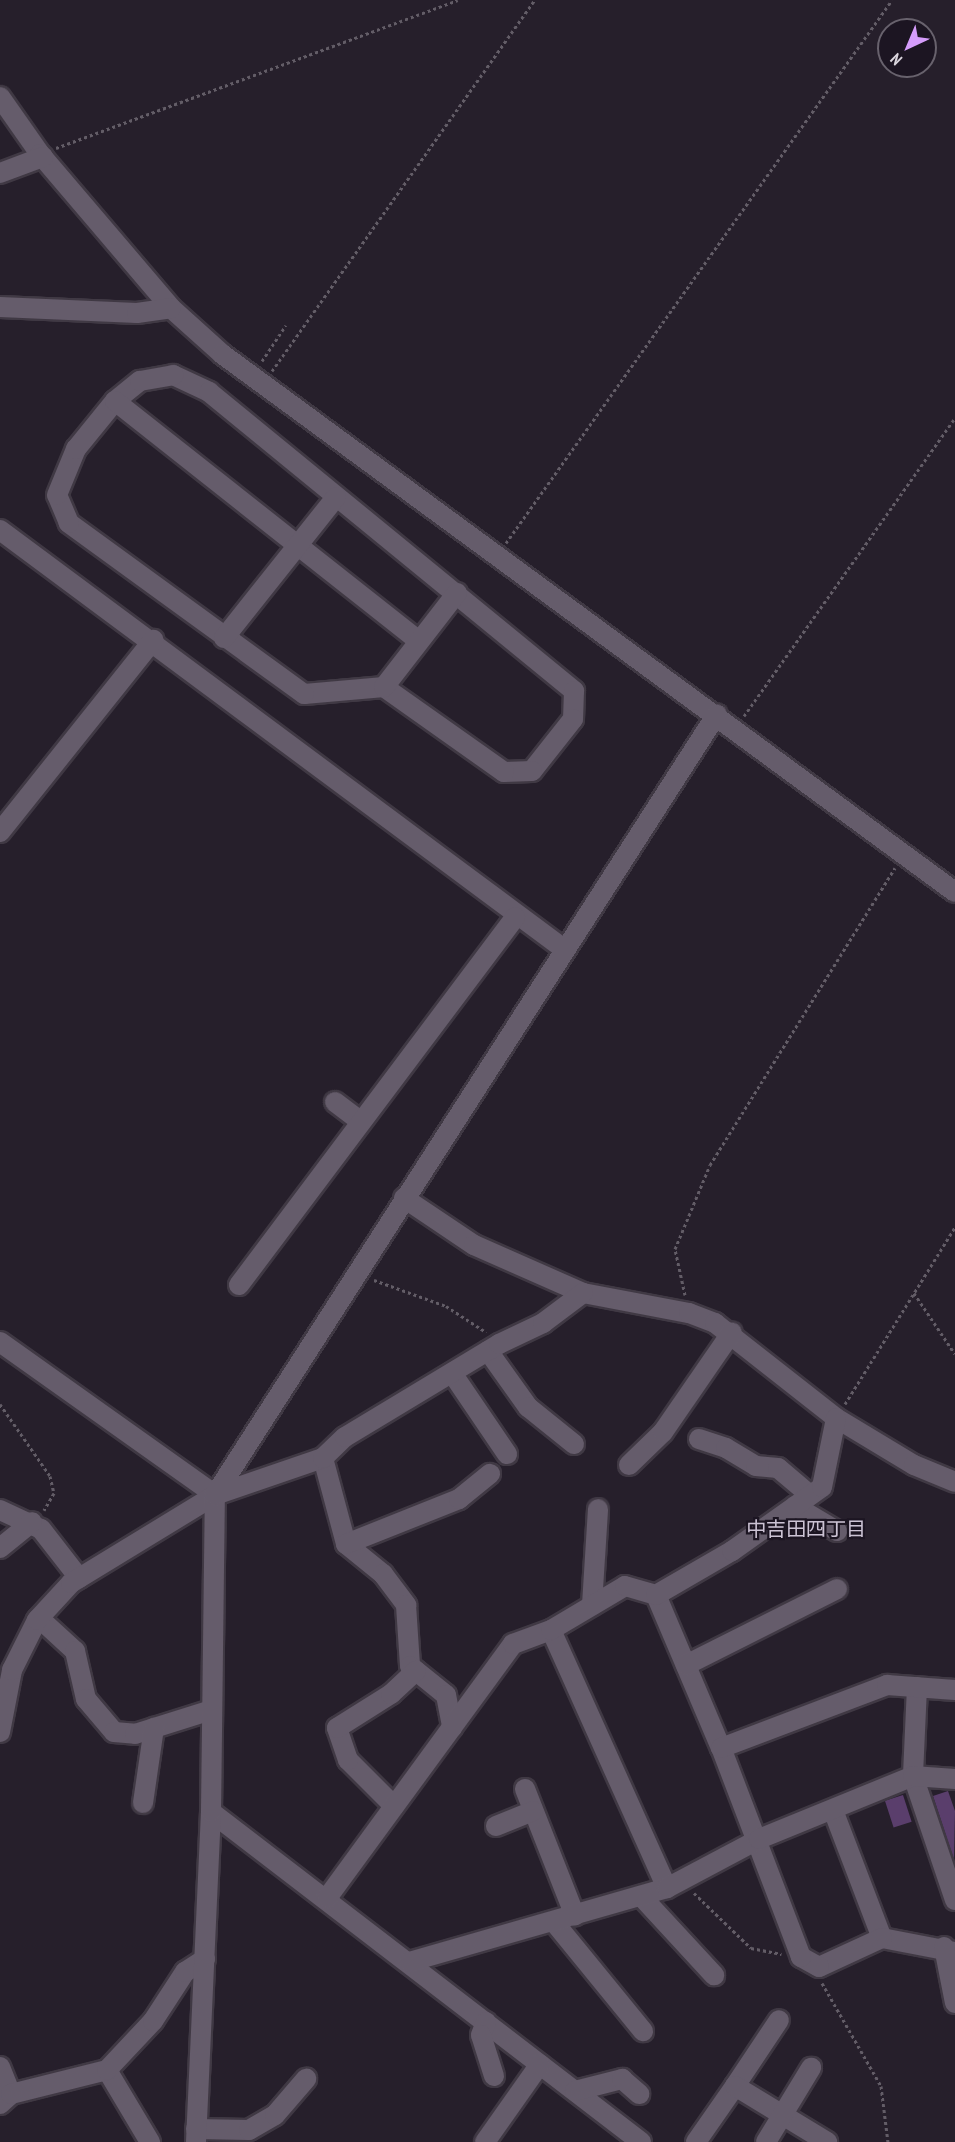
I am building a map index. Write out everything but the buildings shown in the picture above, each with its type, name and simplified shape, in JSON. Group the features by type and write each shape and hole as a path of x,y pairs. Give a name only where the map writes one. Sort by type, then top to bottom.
{"street":[{"path":"0,97 42,156 171,308 258,379 717,714 955,892"},
{"path":"0,173 42,156"},
{"path":"0,307 137,313 171,308"},
{"path":"174,375 209,392 574,690 573,719 532,771 504,772 384,687 304,694 69,523 57,495 76,448 115,402 140,381 174,375"},
{"path":"115,402 419,641"},
{"path":"224,638 336,497"},
{"path":"0,530 153,640 515,916 564,949"},
{"path":"384,687 458,593"},
{"path":"0,832 153,640"},
{"path":"306,2079 275,2115 249,2130 196,2135 211,1812 215,1495 717,714"},
{"path":"239,1285 515,916"},
{"path":"335,1102 360,1121"},
{"path":"404,1198 474,1245 583,1293 689,1313 732,1332 836,1418 914,1465 955,1482"},
{"path":"0,1732 12,1670 39,1618 79,1578 215,1495 323,1458 345,1437 492,1348 543,1323 583,1293"},
{"path":"629,1465 663,1431 732,1332"},
{"path":"0,1342 215,1495"},
{"path":"492,1348 528,1407 574,1444"},
{"path":"452,1373 507,1454"},
{"path":"327,1898 513,1644 550,1630 625,1586 656,1595 732,1551 822,1486 836,1418"},
{"path":"699,1439 726,1448 756,1466 778,1468 803,1500 837,1531"},
{"path":"323,1458 345,1544 383,1574 406,1605 410,1666 446,1695 452,1727"},
{"path":"345,1544 459,1500 490,1474"},
{"path":"592,1605 598,1509"},
{"path":"0,1510 32,1522 79,1578"},
{"path":"0,1548 32,1522"},
{"path":"686,1665 837,1589"},
{"path":"656,1595 759,1839 807,1961 819,1967 882,1938 950,1949 955,2003"},
{"path":"39,1618 75,1651 86,1700 114,1732 135,1734 211,1710"},
{"path":"550,1630 674,1884"},
{"path":"394,1806 348,1760 332,1728 416,1671"},
{"path":"721,1748 887,1685 955,1690"},
{"path":"917,1687 913,1776 955,1900"},
{"path":"143,1803 154,1728"},
{"path":"409,1962 575,1916 674,1884 759,1839 913,1776 955,1779"},
{"path":"525,1789 575,1916"},
{"path":"832,1810 882,1938"},
{"path":"496,1826 533,1811"},
{"path":"211,1812 327,1898 641,2142"},
{"path":"641,1896 714,1975"},
{"path":"554,1922 643,2031"},
{"path":"0,2067 6,2099 107,2070 153,2021 185,1972 205,1959"},
{"path":"696,2142 779,2019"},
{"path":"486,2022 481,2035 494,2076"},
{"path":"485,2142 540,2064"},
{"path":"766,2142 811,2068"},
{"path":"107,2070 150,2142"},
{"path":"575,2091 622,2079 639,2094"},
{"path":"735,2086 827,2142"}],"path":[{"path":"42,156 458,0"},
{"path":"258,379 535,0"},
{"path":"498,554 892,0"},
{"path":"258,379 286,325"},
{"path":"736,728 955,418"},
{"path":"689,1313 675,1249 710,1165 904,853"},
{"path":"836,1418 955,1227"},
{"path":"356,1273 447,1306 487,1333 492,1348"},
{"path":"914,1293 955,1354"},
{"path":"0,1404 50,1476 54,1493 32,1522"},
{"path":"674,1884 751,1948 807,1961 838,2018 880,2086 888,2142"}],"district":[{"name":"中吉田四丁目","path":"806,1529"}]}
